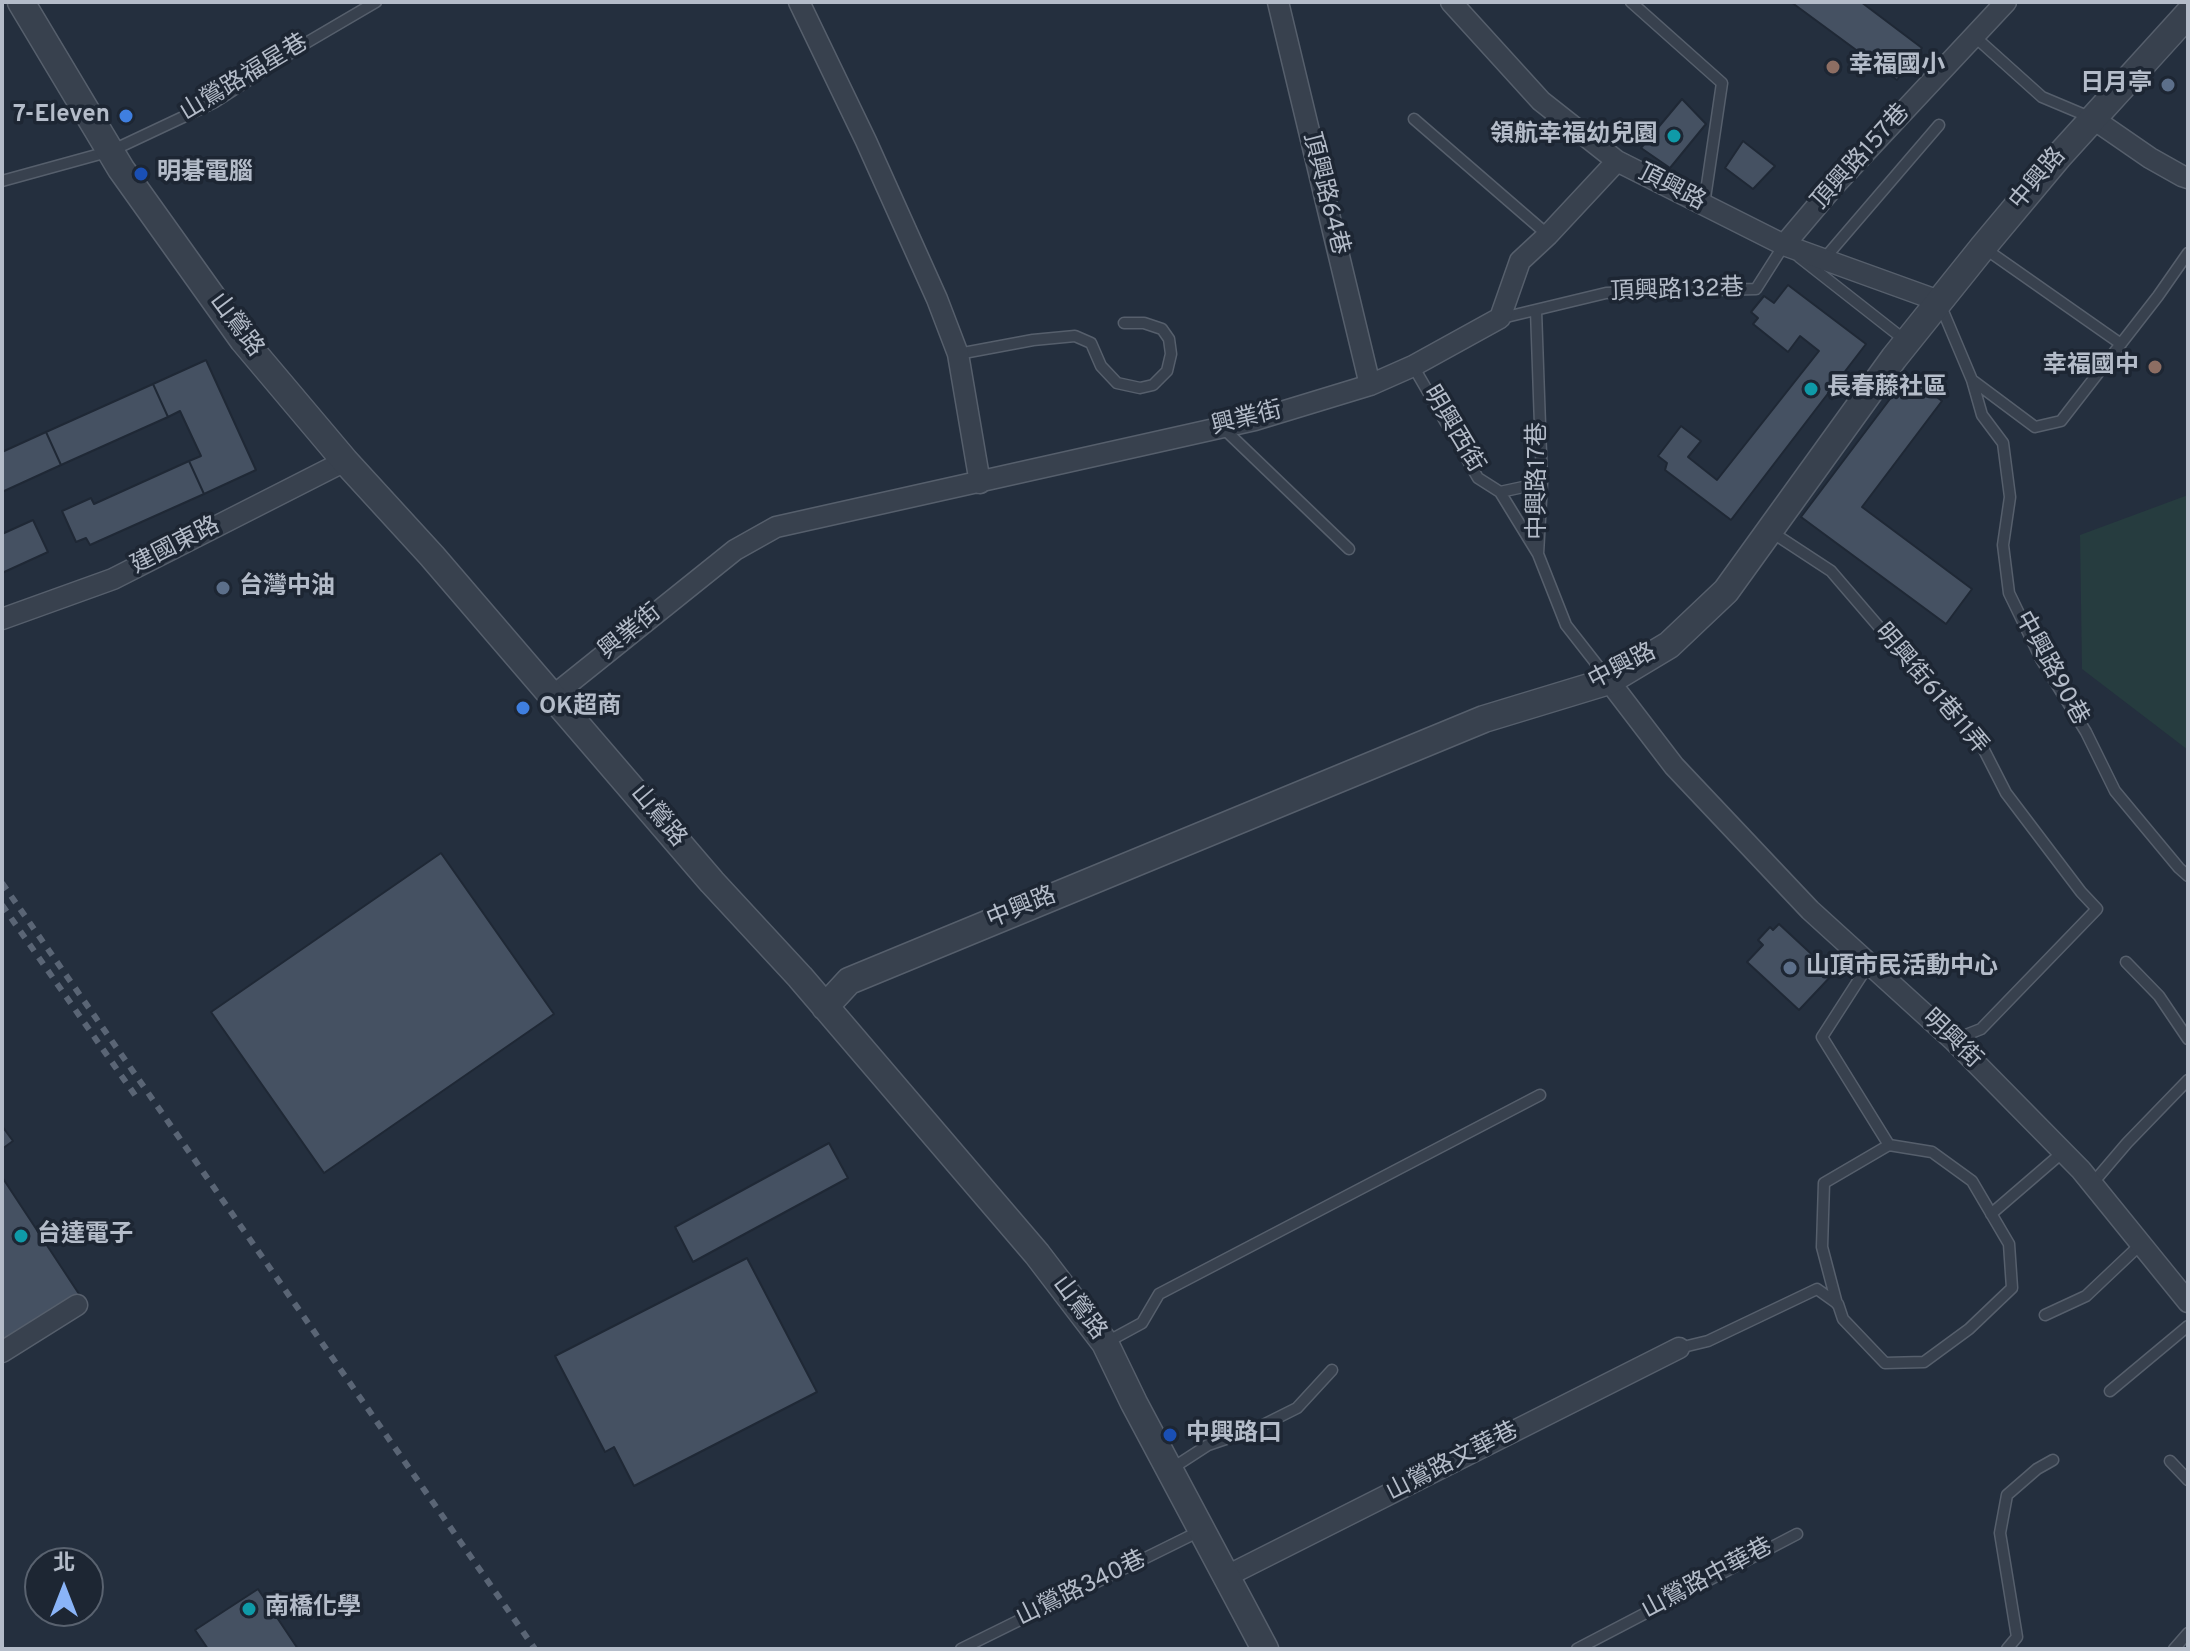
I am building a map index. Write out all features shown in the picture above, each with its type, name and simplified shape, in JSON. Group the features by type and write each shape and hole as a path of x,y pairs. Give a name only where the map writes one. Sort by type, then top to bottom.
{"street":[{"name":"山鶯路","path":"21,2 121,169 243,340 712,882 825,1007 1037,1254 1105,1343 1265,1649"},
{"path":"799,2 866,141 937,299 958,354 980,483"},
{"name":"頂興路64巷","path":"1278,2 1370,385"},
{"name":"頂興路157巷","path":"1784,245 1833,187 2006,2"},
{"name":"頂興路","path":"1461,5 1541,101 1617,161 1784,245 1939,301"},
{"name":"中興路","path":"825,1007 849,981 1484,719 1609,681 1669,645 1726,591 1907,342 1983,247 2092,118 2188,14"},
{"path":"2092,118 2150,158 2188,178"},
{"path":"1500,318 1520,261 1617,161"},
{"name":"興業街","path":"553,696 735,550 776,527 1255,420 1370,385 1413,366 1500,318"},
{"name":"建國東路","path":"2,619 113,579 345,461"},
{"name":"明興街","path":"1609,681 1674,766 1810,910 1953,1040 2063,1152 2188,1302"},
{"path":"2,1352 77,1305"},
{"name":"山鶯路文華巷","path":"1227,1576 1679,1348"}],"lane":[{"name":"山鶯路福星巷","path":"2,181 111,151 215,102 376,2"},
{"path":"1631,2 1722,83 1704,205"},
{"path":"1974,36 2042,97 2092,118"},
{"path":"1414,119 1548,235"},
{"path":"1824,259 1939,125"},
{"path":"1784,245 1907,342"},
{"name":"頂興路132巷","path":"1500,318 1606,293 1756,289 1784,245"},
{"path":"1983,247 2121,344"},
{"path":"1972,380 2035,427 2061,421 2188,253"},
{"name":"中興路90巷","path":"1939,301 1972,380 1982,415 2003,443 2010,497 2003,545 2009,593 2041,659 2086,732 2115,791 2188,876"},
{"name":"中興路17巷","path":"1536,310 1542,483 1538,554 1566,625 1609,681"},
{"path":"958,354 1033,340 1075,336 1091,343 1101,366 1117,383 1140,388 1153,385 1167,371 1171,354 1169,339 1162,329 1144,323 1124,323"},
{"name":"明興西街","path":"1413,366 1478,478 1500,492 1542,483"},
{"path":"1221,426 1349,549"},
{"path":"1500,492 1538,554"},
{"name":"明興街61巷11弄","path":"1769,531 1831,571 1983,748 2006,793 2097,909 1981,1029 1953,1040"},
{"path":"2126,962 2159,996 2188,1039"},
{"path":"1869,964 1822,1037 1889,1145"},
{"path":"2092,1184 2188,1080"},
{"path":"1105,1343 1142,1323 1159,1294 1540,1095"},
{"path":"1889,1145 1932,1152 1972,1181 2009,1244 2012,1288 1969,1329 1924,1362 1885,1363 1843,1319 1822,1247 1824,1183 1889,1145"},
{"path":"1991,1214 2063,1152"},
{"path":"2045,1315 2086,1296 2141,1244"},
{"path":"1679,1348 1708,1341 1817,1289 1838,1304"},
{"path":"2110,1391 2188,1326"},
{"path":"1169,1470 1208,1445 1255,1429 1297,1408 1332,1370"},
{"path":"2007,1649 2017,1637 2000,1533 2007,1495 2037,1469 2053,1460"},
{"path":"2170,1461 2188,1480"},
{"name":"山鶯路340巷","path":"961,1649 1202,1531"},
{"name":"山鶯路中華巷","path":"1577,1649 1797,1534"},
{"path":"2174,1649 2188,1633"}],"green space":[{"path":"2188,495 2188,750 2082,669 2080,535"}],"building":[{"path":"1791,2 1861,2 1922,48 1897,80"},
{"name":"領航幸福幼兒園","path":"1682,99 1706,124 1670,168 1641,148"},
{"path":"1743,141 1775,166 1753,189 1725,168"},
{"name":"長春藤社區","path":"1788,285 1866,344 1731,520 1665,470 1667,463 1658,456 1681,426 1701,441 1688,457 1717,480 1819,351 1800,336 1788,352 1753,324 1758,318 1751,312 1764,296 1774,303"},
{"path":"206,360 256,470 204,494 189,461 201,456 180,411 168,417 153,384"},
{"path":"1908,375 1942,401 1862,507 1972,589 1946,624 1801,517"},
{"path":"153,384 168,417 61,465 46,432"},
{"path":"46,432 61,465 2,492 2,452"},
{"path":"189,461 204,494 90,545 86,538 76,542 62,511 91,498 94,504"},
{"path":"33,520 48,552 2,573 2,534"},
{"path":"441,853 554,1014 324,1173 211,1012"},
{"name":"山頂市民活動中心","path":"1779,924 1833,974 1799,1010 1747,962 1763,945 1758,940 1770,927 1773,930"},
{"path":"2,1126 13,1141 2,1149"},
{"path":"829,1143 848,1178 693,1262 675,1227"},
{"name":"台達電子","path":"2,1177 79,1294 2,1347"},
{"path":"747,1258 817,1392 634,1486 614,1447 605,1452 555,1356"},
{"name":"南橋化學","path":"258,1589 298,1649 208,1649 195,1630"}],"railway":[{"path":"2,883 535,1649"},
{"path":"2,905 137,1098"}],"place":[{"name":"幸福國小","path":"1833,67"},
{"name":"日月亭","path":"2168,85"},
{"name":"7-Eleven","path":"126,116"},
{"name":"領航幸福幼兒園","path":"1674,136"},
{"name":"明碁電腦","path":"141,174"},
{"name":"幸福國中","path":"2155,367"},
{"name":"長春藤社區","path":"1811,389"},
{"name":"台灣中油","path":"223,588"},
{"name":"OK超商","path":"523,708"},
{"name":"山頂市民活動中心","path":"1790,968"},
{"name":"台達電子","path":"21,1236"},
{"name":"中興路口","path":"1170,1435"},
{"name":"南橋化學","path":"249,1609"}]}
